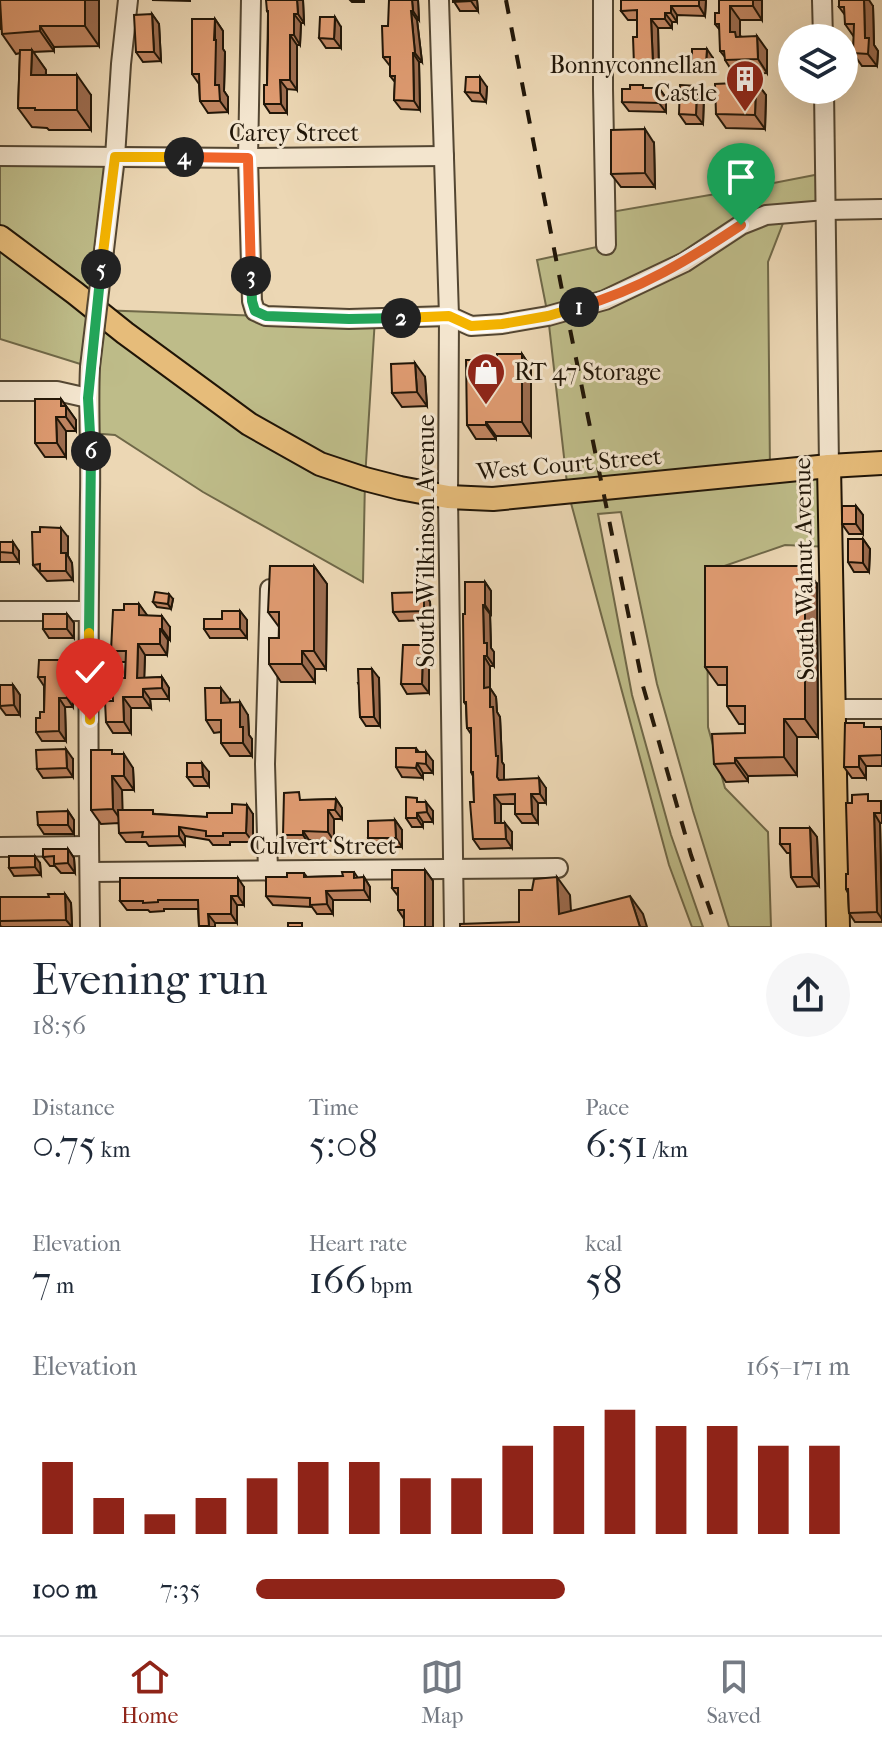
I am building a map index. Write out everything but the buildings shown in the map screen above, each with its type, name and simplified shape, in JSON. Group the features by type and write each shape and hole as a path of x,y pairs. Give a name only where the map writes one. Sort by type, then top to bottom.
{"main road":[{"name":"West Court Street","path":"0,237 249,424 320,464 365,479 448,497 493,499 882,463"},
{"name":"South Walnut Avenue","path":"829,466 838,927"}],"street":[{"path":"90,927 88,611 91,462 88,398 115,157 128,0"},
{"path":"251,0 248,158 252,301 255,311 266,316 349,319 449,316 471,326 502,324 605,300 685,262 741,225 766,215 882,209"},
{"name":"South Wilkinson Avenue","path":"439,0 449,316 448,497 454,927"},
{"path":"603,0 606,245"},
{"path":"822,0 823,24"},
{"name":"South Walnut Avenue","path":"824,104 829,466"},
{"name":"Carey Street","path":"0,156 444,156"},
{"path":"0,391 57,391 88,398"},
{"path":"268,871 265,764 271,574"},
{"path":"0,611 88,611"},
{"path":"833,709 882,709"},
{"path":"0,847 89,846"},
{"name":"Culvert Street","path":"90,872 558,868"}],"shaded area":[{"path":"0,156 115,157 98,310 375,318 365,479 363,582 203,492 115,435 90,433 90,367 0,339"},
{"path":"825,173 826,210 787,213 768,262 770,471 829,466 830,547 785,545 707,572 708,727 725,788 768,832 771,927 729,927 657,684 621,512 598,514 632,695 671,835 703,927 692,927 669,865 568,492 548,316 537,260 606,245 605,213"}],"railway":[{"path":"506,0 643,686 691,855 716,927"}],"place":[{"name":"Bonnyconnellan Castle","path":"745,113"},
{"name":"RT 47 Storage","path":"486,406"}],"route":[{"path":"90,720 88,611 91,462 88,398 115,157 248,158 252,301 255,311 266,316 349,319 449,316 471,326 548,316 605,300 685,262 741,225"}]}
